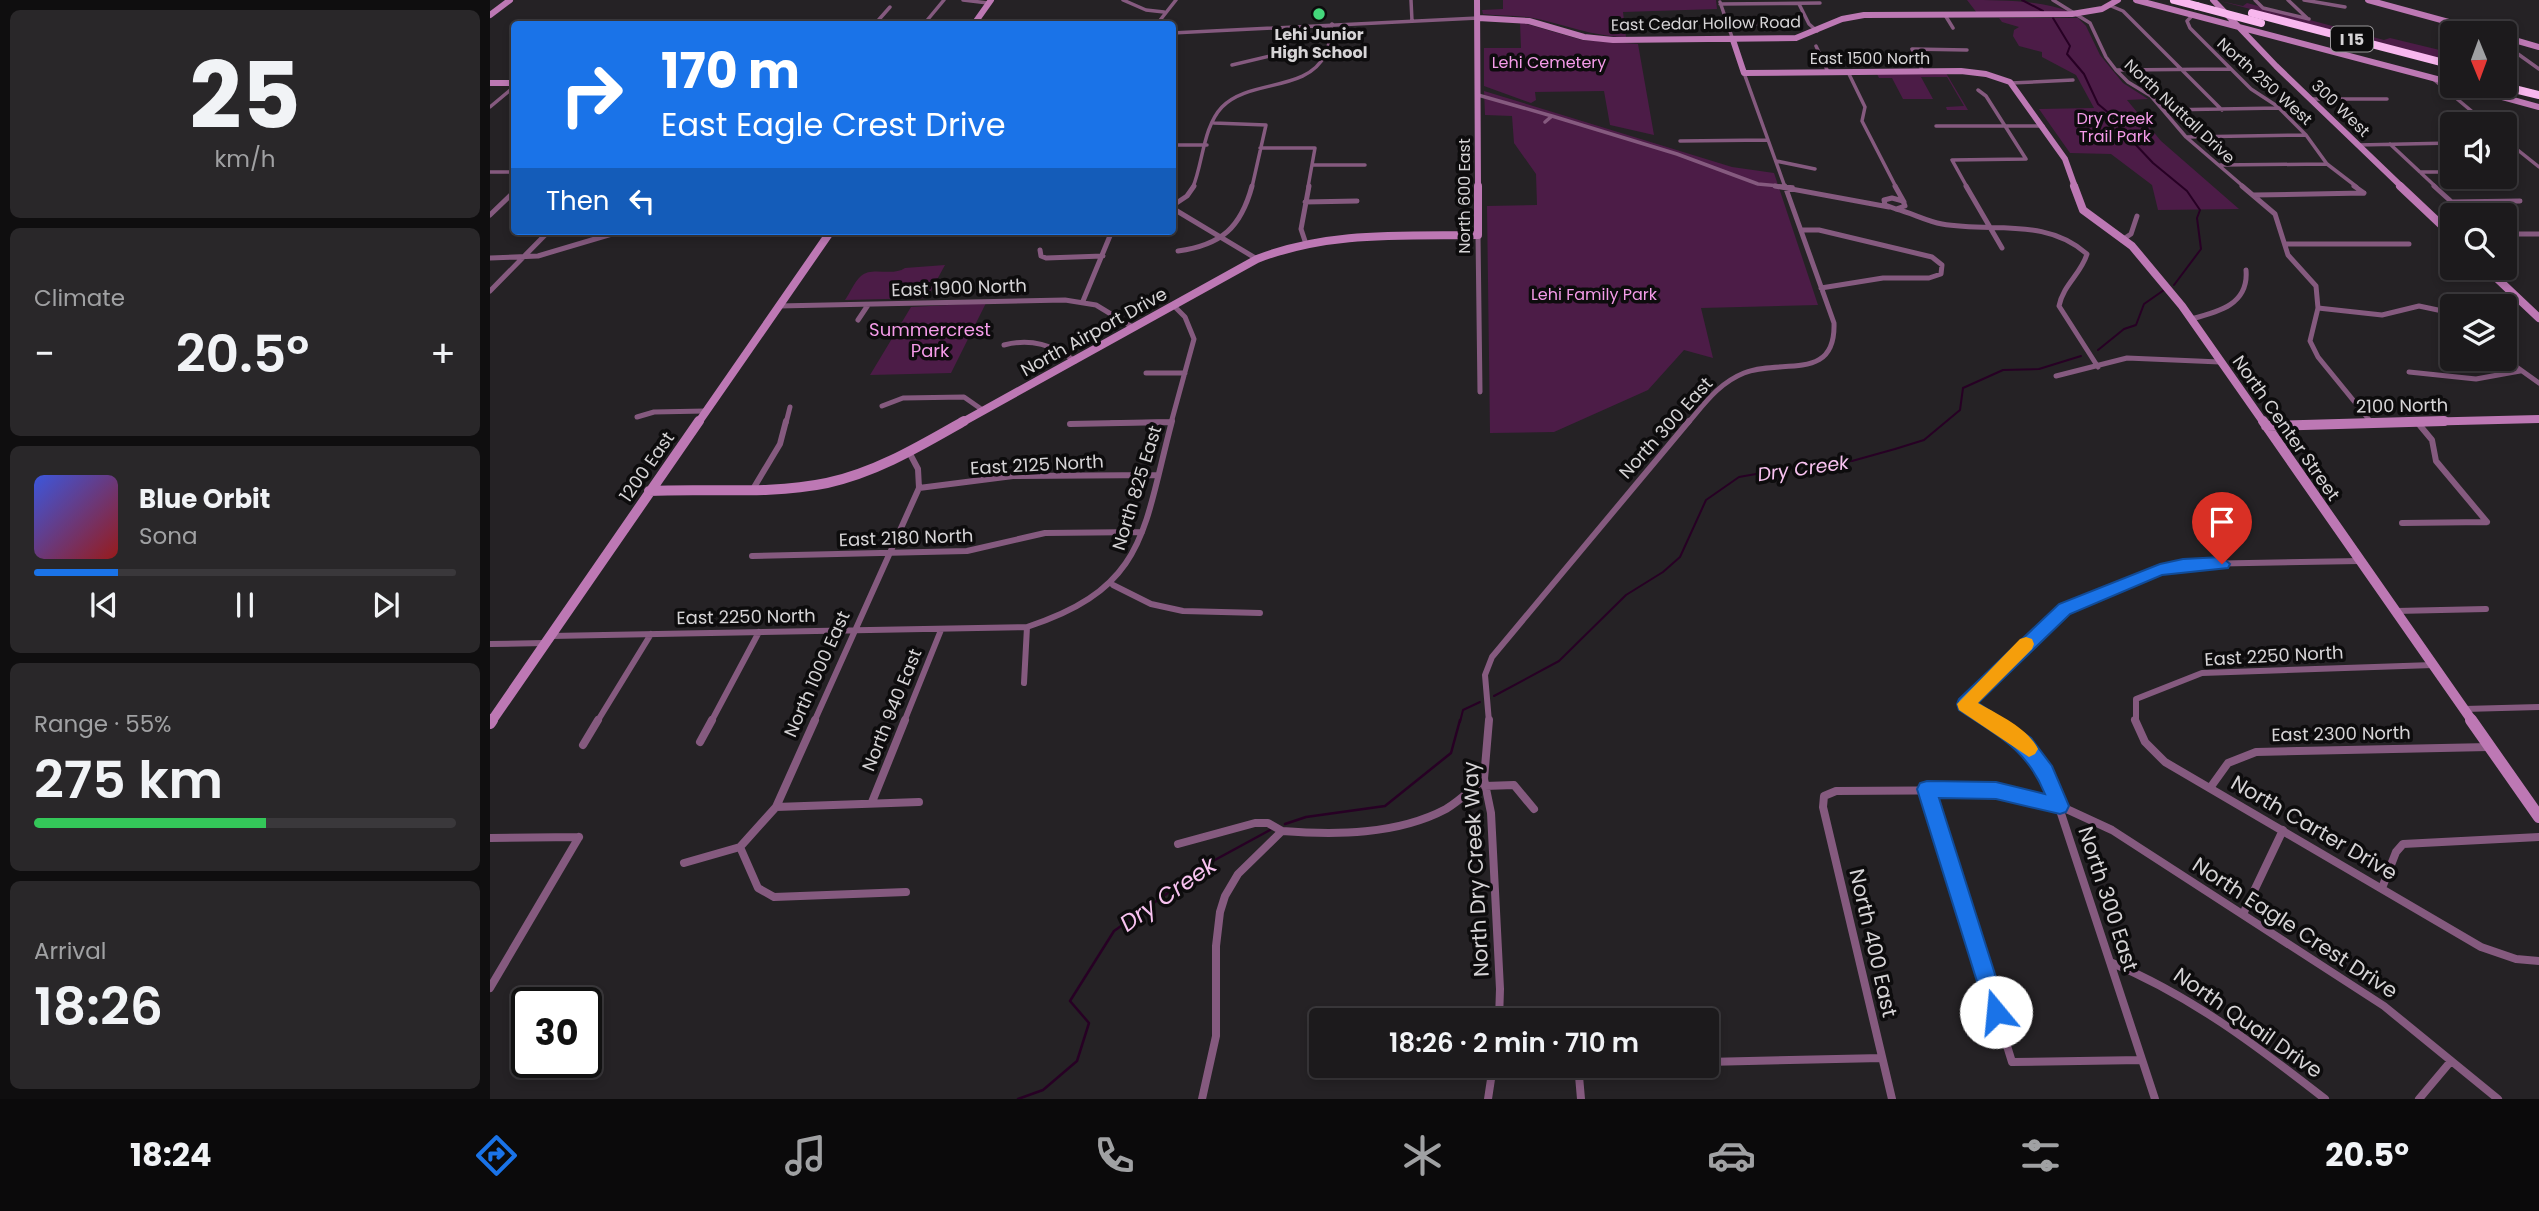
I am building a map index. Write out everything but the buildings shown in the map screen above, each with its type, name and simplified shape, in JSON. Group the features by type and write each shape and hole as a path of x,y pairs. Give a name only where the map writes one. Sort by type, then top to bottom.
{"highway":[{"name":"I 15","path":"2174,0 2252,13 2440,62"},
{"name":"I 15","path":"2199,3 2261,23 2440,70"},
{"path":"2517,83 2539,88"},
{"path":"2517,90 2539,95"}],"street":[{"path":"490,15 510,0"},
{"path":"926,21 944,0"},
{"path":"963,0 990,2"},
{"path":"1122,0 1146,10 1164,12"},
{"path":"1159,21 1176,0"},
{"path":"1411,0 1412,21"},
{"name":"North 600 East","path":"1477,0 1480,392"},
{"name":"North Nuttall Drive","path":"2053,0 2078,14 2093,27 2106,57 2116,69 2129,82 2151,96 2186,136 2275,214 2288,255 2316,286 2318,308"},
{"path":"2118,0 2111,6 2123,11 2178,69 2222,110"},
{"path":"2136,0 2440,80"},
{"name":"300 West","path":"2213,0 2276,66 2440,223"},
{"path":"2255,0 2263,8 2309,19 2288,0"},
{"path":"2304,0 2345,7 2340,0"},
{"path":"2368,1 2444,21"},
{"path":"976,21 990,2"},
{"path":"1720,2 1820,4"},
{"name":"North 300 East","path":"1485,675 1492,657 1715,391 1753,370 1804,364 1819,360 1832,352 1835,334 1821,288 1720,2"},
{"path":"1799,4 1809,24 1817,31"},
{"name":"East Cedar Hollow Road","path":"1478,18 1529,21 1571,33 1613,40 1733,40 1796,38 1842,19 1864,15 2078,14 2111,6"},
{"path":"878,21 890,7"},
{"path":"1945,15 1953,28"},
{"name":"North 250 West","path":"2193,15 2187,21 2188,26 2251,89 2279,108 2306,135 2327,164 2364,193 2254,195"},
{"path":"1176,33 1478,18"},
{"path":"1176,204 1194,186 1219,111 1233,98 1307,75 1326,54 1332,24"},
{"path":"1728,25 1758,24"},
{"path":"2517,41 2539,47"},
{"path":"1816,46 1828,72"},
{"path":"1923,72 1912,49 1968,50"},
{"path":"2517,53 2539,69"},
{"path":"1232,65 1278,54 1326,54"},
{"path":"2116,69 2231,69"},
{"path":"1848,72 1866,107 1861,121 1905,203 1920,216"},
{"name":"East 1500 North","path":"1744,73 1979,72 1996,76"},
{"name":"North Center Street","path":"1996,76 2011,83 2043,126 2072,171 2074,189 2083,210 2122,240 2157,273 2191,319 2539,817"},
{"path":"2432,78 2473,112"},
{"path":"2011,83 2073,80"},
{"path":"490,83 511,85"},
{"path":"490,107 511,88"},
{"path":"1978,90 1986,96 2026,159 1952,160 2002,248"},
{"path":"1478,96 1665,151 1758,184 1863,201 1942,224 2048,231 2068,237 2087,254 2086,262 2059,298 2059,306 2098,367"},
{"path":"2506,98 2539,107"},
{"path":"2311,99 2387,99"},
{"path":"2163,110 2279,108"},
{"path":"1545,122 1552,116"},
{"path":"1178,251 1193,249 1219,237 1233,227 1243,214 1266,124 1214,123"},
{"path":"1936,126 2043,126"},
{"path":"2186,136 2306,135"},
{"path":"1681,141 1768,141"},
{"path":"2390,144 2452,202 2520,201"},
{"path":"2358,145 2440,144"},
{"path":"1176,145 1207,145"},
{"path":"1260,148 1315,148 1301,242"},
{"path":"2517,150 2539,167"},
{"path":"1776,161 1815,169"},
{"path":"1312,165 1365,164"},
{"path":"2218,165 2327,164"},
{"path":"490,172 511,172"},
{"path":"2420,172 2440,172"},
{"path":"1889,207 1884,203 1898,189"},
{"path":"490,215 493,209 511,194"},
{"path":"1863,201 1887,198 1905,203"},
{"path":"1305,202 1357,201"},
{"path":"1896,209 1905,203"},
{"path":"1176,210 1257,259"},
{"path":"2122,240 2134,229 2137,216"},
{"path":"1801,230 1819,230 1932,257 1942,265 1941,274 1928,278 1883,278 1821,288"},
{"path":"2517,234 2539,234"},
{"path":"490,291 545,235"},
{"path":"490,258 523,258 607,235"},
{"name":"1200 East","path":"490,723 828,235"},
{"path":"1083,301 1111,235"},
{"name":"North Airport Drive","path":"649,491 753,489 823,483 870,470 909,452 1257,259 1301,242 1478,235"},
{"path":"2286,244 2409,244"},
{"path":"1040,250 1041,256 1046,258 1103,256"},
{"path":"2191,319 2212,315 2236,303 2244,295 2248,282 2246,270"},
{"path":"2499,280 2539,318"},
{"name":"East 1900 North","path":"778,306 995,299 1083,301 1103,308 1134,328"},
{"path":"858,320 868,304"},
{"name":"North 825 East","path":"1027,627 1064,614 1113,585 1133,557 1194,339 1185,317 1174,306"},
{"path":"2371,422 2318,357 2310,341 2318,308 2382,315 2419,306 2440,310"},
{"path":"1003,345 1025,342 1048,345 1063,351 1075,361"},
{"path":"2056,376 2127,358 2220,362"},
{"path":"2517,369 2539,383"},
{"path":"2409,372 2476,379 2520,371"},
{"path":"1146,373 1185,373"},
{"path":"882,406 903,398 964,397 984,411"},
{"path":"753,489 780,444 790,407"},
{"path":"638,417 654,412 705,411"},
{"name":"2100 North","path":"2266,426 2539,419"},
{"path":"2402,523 2487,522 2436,461 2432,440 2416,421"},
{"path":"1070,424 1171,422"},
{"path":"909,452 919,466 919,488"},
{"name":"East 2125 North","path":"919,488 1013,476 1158,475"},
{"name":"North 1000 East","path":"740,846 776,807 853,630 919,488"},
{"name":"East 2180 North","path":"752,556 980,550 1045,533 1142,531"},
{"name":"North 300 East","path":"2155,1099 2060,806 2046,771 2025,744 1966,704 2064,609 2147,574 2196,564 2360,561"},
{"path":"1113,585 1151,604 1183,611 1260,613"},
{"path":"2396,611 2486,609"},
{"path":"1024,684 1027,627"},
{"name":"East 2250 North","path":"490,643 651,634 1027,627"},
{"name":"North 940 East","path":"872,803 941,630"},
{"path":"700,743 759,632"},
{"path":"583,745 651,634"},
{"name":"East 2250 North","path":"2132,713 2136,699 2202,673 2433,665"},
{"name":"North Dry Creek Way","path":"1485,675 1489,716 1485,782 1491,813 1499,1008"},
{"path":"2463,709 2539,707"},
{"name":"North Carter Drive","path":"2132,713 2150,750 2210,788 2498,954 2539,961"},
{"name":"East 2300 North","path":"2210,788 2223,765 2239,756 2256,752 2490,747"},
{"path":"1178,844 1255,823 1268,823 1282,831 1337,832 1408,823 1443,811 1485,782 1514,785 1534,808"},
{"path":"1927,789 2012,1062 2142,1059"},
{"name":"North Eagle Crest Drive","path":"1824,796 1836,791 1996,790 2060,806 2112,830 2384,1006 2498,1099"},
{"name":"North 400 East","path":"1824,796 1823,807 1892,1099"},
{"path":"776,807 919,802"},
{"path":"2243,915 2283,830"},
{"path":"1202,1099 1214,1052 1217,1012 1215,954 1223,905 1233,882 1282,831"},
{"path":"490,838 579,837 490,988"},
{"path":"2382,888 2396,852 2403,844 2539,837"},
{"path":"684,863 740,846 758,888 765,895 774,897 906,891"},
{"name":"North Quail Drive","path":"2110,962 2145,974 2224,1023 2325,1099"},
{"path":"1719,1062 1882,1058"},
{"path":"2419,1099 2451,1061"},
{"path":"1488,1099 1491,1078"},
{"path":"1580,1078 1581,1099"}],"green space":[{"name":"Lehi Cemetery","path":"1503,0 1716,0 1717,9 1623,12 1626,37 1590,32 1533,18 1483,14 1482,10 1503,9"},
{"path":"1967,0 2033,3 2070,12 1977,13"},
{"path":"2220,1 2243,6 2247,3 2384,40 2390,38 2440,50 2440,59"},
{"name":"Dry Creek Trail Park","path":"1999,18 2078,18 2086,26 2100,55 2123,83 2148,99 2127,100 2161,141 2239,209 2158,210 2152,185 2111,154 2070,153 2039,109 2094,108 2076,75 2042,57 2042,52 2019,46 2013,36 2014,30 2019,27 2002,22"},
{"name":"Lehi Cemetery","path":"1520,22 1582,40 1638,44 1654,135 1610,125 1604,91 1535,92 1536,100 1531,103 1484,86 1484,48 1521,48"},
{"path":"1946,73 1968,110 1947,110 1946,107 1964,106 1947,77 1921,77 1933,99 1903,99 1892,78 1879,78 1877,74"},
{"name":"Lehi Family Park","path":"1484,91 1732,167 1774,173 1818,305 1701,308 1713,358 1684,350 1648,390 1554,432 1490,433 1487,206 1537,205 1536,174 1514,143 1512,116 1485,115"},
{"path":"945,265 927,298 845,300 856,281 866,273"},
{"name":"Summercrest Park","path":"986,303 951,373 870,375 911,307"}],"waterway":[{"name":"Dry Creek","path":"2022,0 2043,11"},
{"name":"Dry Creek","path":"2053,18 2070,46 2067,54 2084,74 2098,104 2116,119 2119,127 2153,163 2187,191 2200,210 2197,218 2201,249 2174,285"},
{"name":"Dry Creek","path":"2098,350 2124,329 2136,325 2144,304 2164,290"},
{"name":"Dry Creek","path":"1494,696 1559,661 1626,595 1663,572 1680,557 1706,500 1739,477 1807,465 1852,461 1924,440 1960,410 1963,388 2003,370 2039,369 2081,356"},
{"name":"Dry Creek","path":"1460,722 1463,710 1480,702"},
{"name":"Dry Creek","path":"1285,824 1306,817 1385,806 1451,753 1460,720"},
{"name":"Dry Creek","path":"1018,1099 1043,1090 1077,1061 1089,1023 1070,1001 1114,931 1213,861 1270,830"}],"slow traffic":[{"path":"2026,644 1966,704 2001,726 2029,749"}],"place":[{"name":"Lehi Junior High School","path":"1319,14"}],"route":[{"path":"1996,1012 1927,789 1996,790 2060,806 2046,771 2025,744 1966,704 2064,609 2160,570 2183,565 2222,564"}]}
